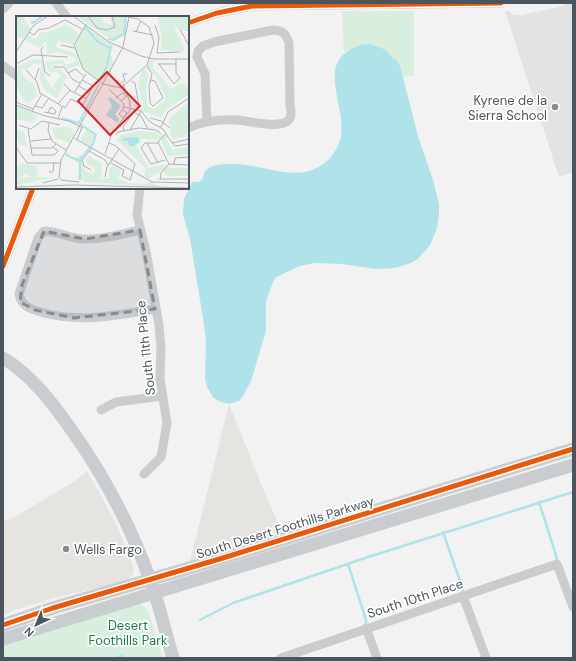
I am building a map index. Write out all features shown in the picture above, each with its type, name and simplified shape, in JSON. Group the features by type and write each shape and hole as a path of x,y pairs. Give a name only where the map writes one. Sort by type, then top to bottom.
{"street":[{"path":"3,9 9,3"},
{"path":"56,3 66,16"},
{"path":"189,23 217,13 252,6 501,3"},
{"path":"189,128 207,121 238,120 261,124 278,124 284,123 289,119 292,113 290,105 289,42 286,35 280,30 273,30 214,42 203,46 198,51 197,57 205,74 207,121"},
{"path":"3,66 16,75"},
{"path":"3,266 33,189"},
{"name":"South 11th Place","path":"140,189 137,215 146,252 159,325 161,349 160,379 167,423 161,457 144,474"},
{"path":"140,230 101,238 85,239 44,231 38,238 22,285 19,294 20,302 34,310 74,318 98,318 155,309"},
{"path":"3,358 31,380 44,393 82,445 116,500 128,524 150,579 173,658"},
{"path":"101,410 116,402 163,396"},
{"name":"South Desert Foothills Parkway","path":"3,625 150,579 572,452"},
{"name":"South Desert Foothills Parkway","path":"3,639 573,465"},
{"name":"South 10th Place","path":"281,658 557,564 573,607"},
{"path":"463,596 486,658"},
{"path":"366,628 377,658"}],"highlighted area":[{"path":"140,230 155,309 74,318 35,310 20,302 22,285 44,231 85,239"}],"shaded area":[{"name":"Kyrene de la Sierra School","path":"573,3 573,172 559,177 505,11 509,11 514,15 522,15 559,7"},
{"path":"229,404 282,532 190,561"},
{"path":"87,471 115,521 132,563 134,569 133,574 127,581 54,598 12,611 3,616 3,521 13,518 75,481"}],"green space":[{"path":"342,11 414,11 414,76 403,77 394,59 387,53 388,52 371,45 355,47 344,53"},
{"name":"Desert Foothills Park","path":"138,603 145,607 148,611 163,658 3,658 3,644"}],"water":[{"path":"364,44 377,46 389,52 388,53 394,59 395,58 400,66 418,136 433,180 439,204 437,228 430,245 418,259 395,268 376,269 342,264 315,263 300,266 276,277 266,301 266,331 251,381 239,401 229,404 218,401 213,397 207,387 205,378 206,340 190,239 183,214 184,199 192,182 201,180 206,170 215,165 242,165 296,173 312,170 326,162 331,157 340,141 341,122 335,82 335,70 339,60 348,51"}],"waterway":[{"path":"200,620 233,603 362,559 573,492"},
{"path":"539,502 557,562"},
{"path":"443,532 463,594"},
{"path":"348,564 366,620 366,626"},
{"path":"118,658 122,655"}],"cycle path":[{"path":"189,23 217,13 252,6 501,3"},
{"path":"3,266 33,189"},
{"path":"3,625 53,608 223,558 573,449"}],"place":[{"name":"Kyrene de la Sierra School","path":"555,107"},
{"name":"Wells Fargo","path":"66,549"}]}
